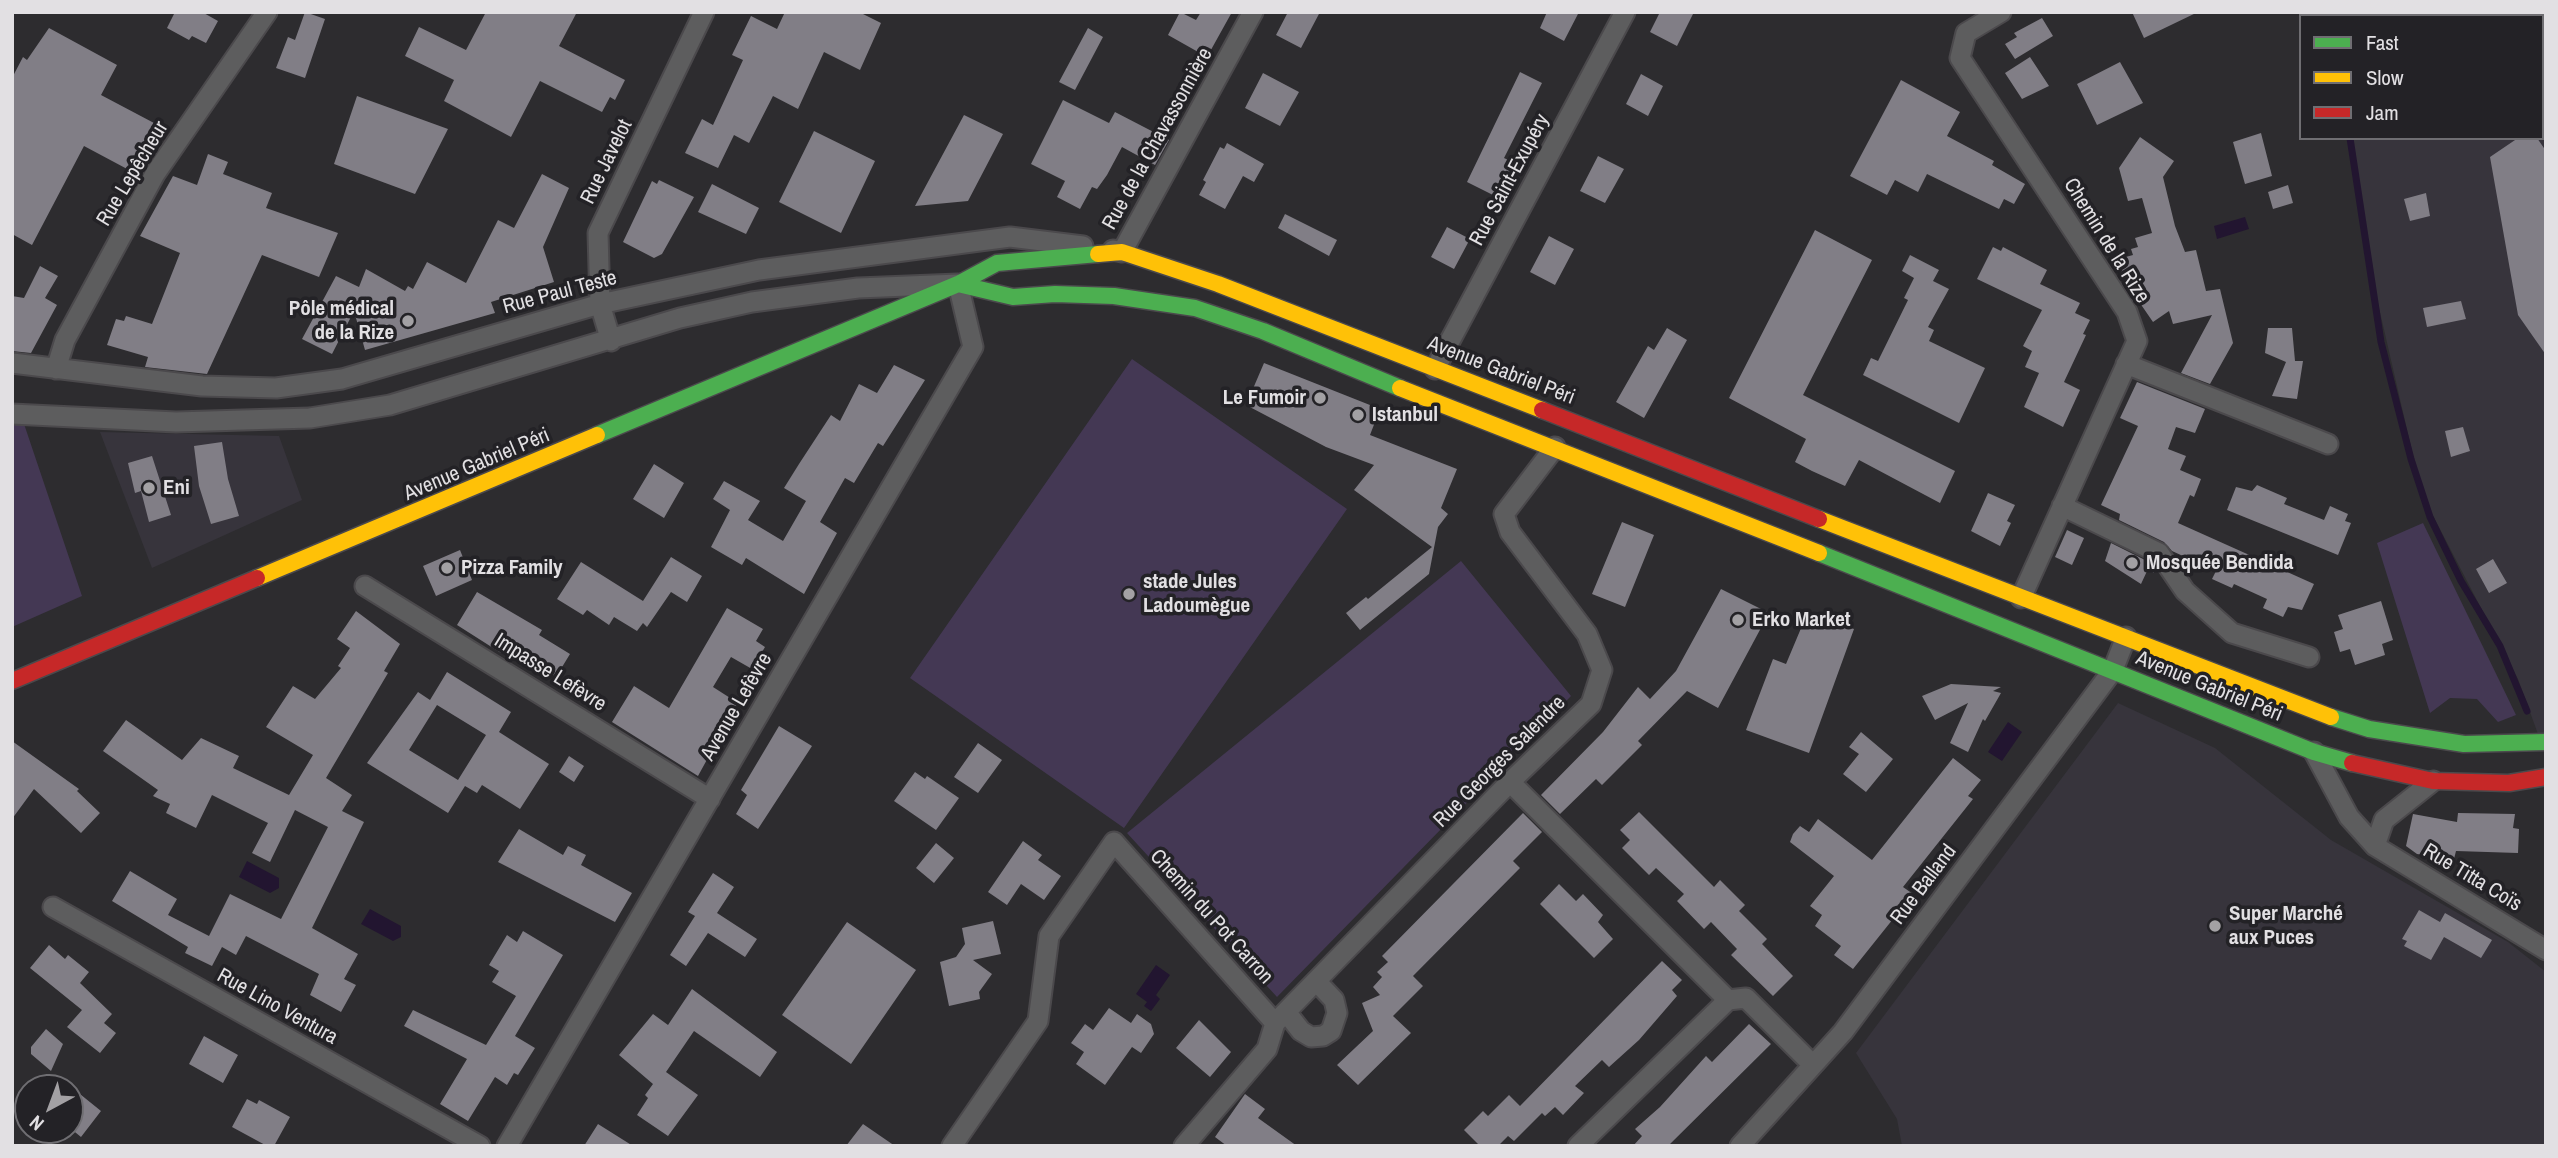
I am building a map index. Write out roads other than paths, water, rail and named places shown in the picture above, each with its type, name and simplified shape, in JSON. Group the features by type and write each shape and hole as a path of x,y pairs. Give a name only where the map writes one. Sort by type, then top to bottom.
{"main road":[{"name":"Avenue Gabriel Péri","path":"12,681 958,284 997,263 1051,261 1122,251 1218,284 2320,714 2369,729 2464,744 2540,742"},
{"name":"Avenue Gabriel Péri","path":"958,284 1013,298 1055,294 1114,296 1195,308 1263,331 1404,390 1555,447 2314,751 2368,768 2433,781 2509,783 2546,778"},
{"name":"Avenue Gabriel Péri","path":"1870,574 1905,572 1999,609 2021,597"}],"street":[{"name":"Rue Lepêcheur","path":"56,369 65,340 155,174 267,12"},
{"name":"Rue Javelot","path":"611,341 600,304 598,233 704,12"},
{"name":"Rue de la Chavassonnière","path":"1122,251 1253,12"},
{"name":"Rue Saint-Exupéry","path":"1435,369 1625,12"},
{"name":"Chemin de la Rize","path":"2001,12 1966,33 1960,58 2127,312 2137,341 2021,597"},
{"name":"Rue Paul Teste","path":"12,363 202,386 275,388 342,379 600,304 759,270 1010,237 1122,251"},
{"path":"12,414 176,422 310,418 390,405 611,341 680,318 752,302 858,288 958,284"},
{"name":"Avenue Lefèvre","path":"507,1146 973,347 958,284"},
{"path":"2126,363 2328,444"},
{"name":"Rue Georges Salendre","path":"1281,1017 1510,782 1591,704 1602,670 1587,634 1510,532 1504,514 1555,447"},
{"path":"2062,506 2159,553 2185,591 2232,633 2309,657"},
{"name":"Impasse Lefèvre","path":"365,586 710,799"},
{"name":"Rue Balland","path":"1740,1146 1843,1032 2113,670 2126,637"},
{"name":"Rue Titta Coïs","path":"2314,751 2349,817 2375,846 2546,950"},
{"path":"2375,846 2384,820 2433,781"},
{"path":"1510,782 1728,1000"},
{"name":"Chemin du Pot Carron","path":"952,1146 1038,1021 1049,936 1114,842 1281,1017"},
{"name":"Rue Lino Ventura","path":"52,907 480,1146"},
{"path":"1184,1146 1267,1049 1281,1017 1311,1037 1331,1031 1337,1013 1334,1000 1316,981"},
{"path":"1578,1146 1728,1000 1746,998 1813,1065"}],"waterway":[{"path":"2350,140 2381,342 2411,459 2430,517 2461,581 2500,646 2527,711"}],"place":[{"name":"Pôle médical de la Rize","path":"408,321"},
{"name":"Le Fumoir","path":"1320,398"},
{"name":"Istanbul","path":"1358,415"},
{"name":"Eni","path":"149,488"},
{"name":"Mosquée Bendida","path":"2132,563"},
{"name":"Pizza Family","path":"447,568"},
{"name":"stade Jules Ladoumègue","path":"1129,594"},
{"name":"Erko Market","path":"1738,620"},
{"name":"Super Marché aux Puces","path":"2215,926"}]}
